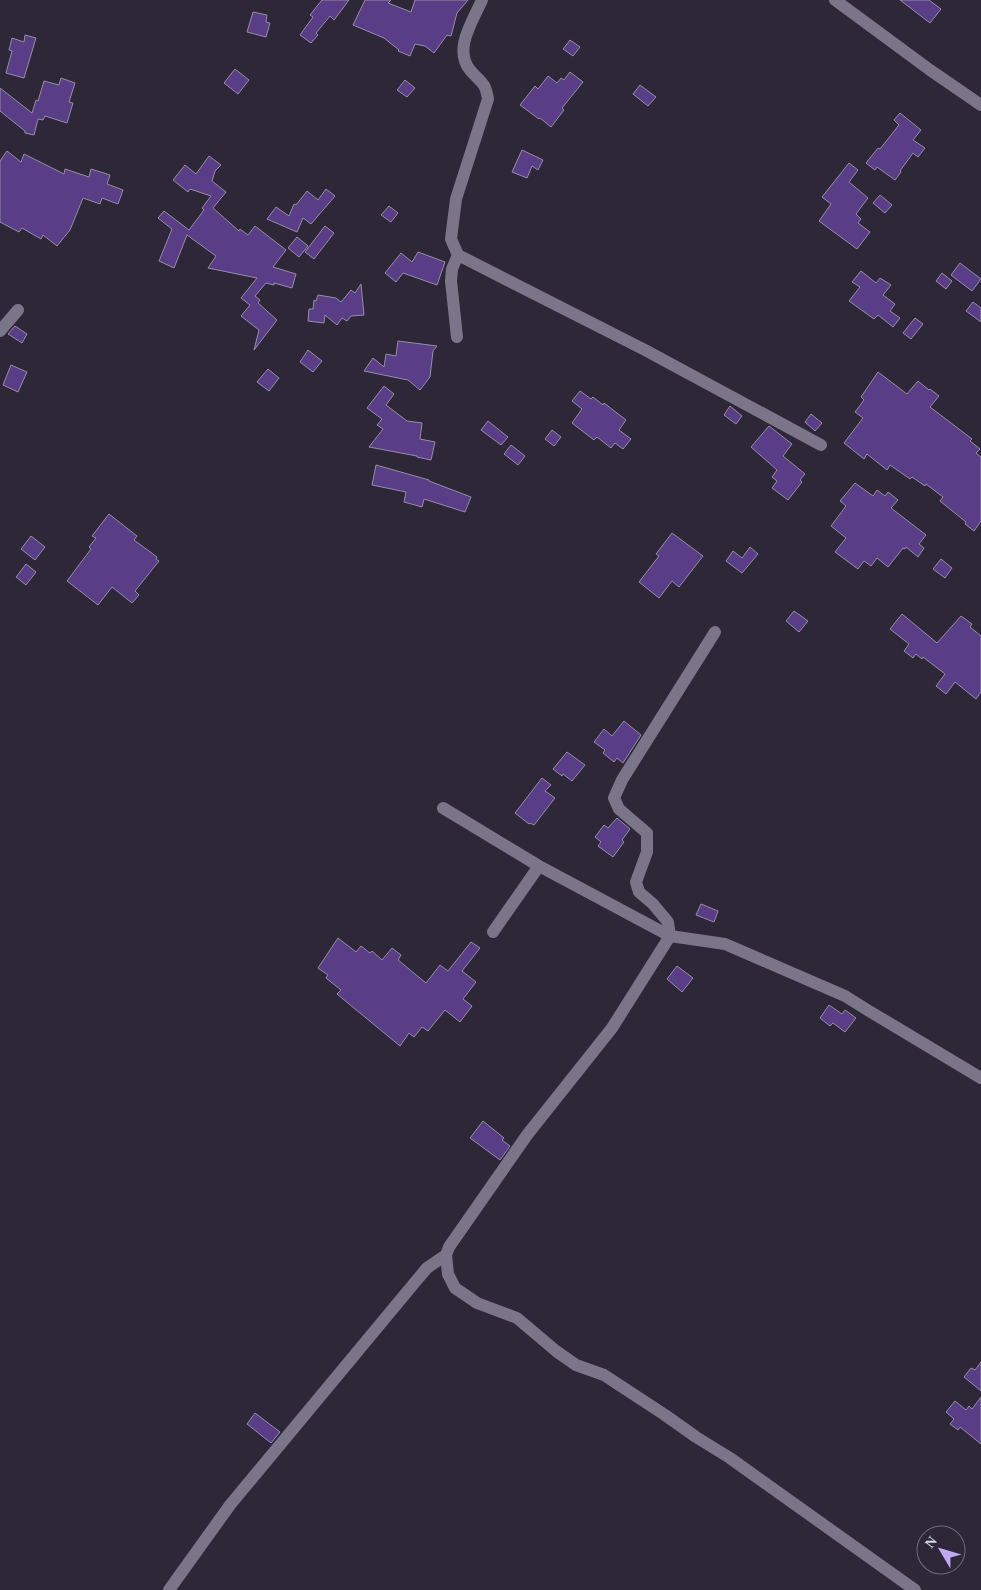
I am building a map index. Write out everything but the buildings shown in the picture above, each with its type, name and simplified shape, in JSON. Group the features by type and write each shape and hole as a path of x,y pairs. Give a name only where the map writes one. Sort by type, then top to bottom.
{"street":[{"path":"482,0 466,36 462,53 464,62 486,85 488,99 456,199 451,240 458,256 645,350 821,445"},
{"path":"835,0 981,106"},
{"path":"457,337 451,280 452,269 458,256"},
{"path":"0,331 18,310"},
{"path":"715,632 622,780 614,798 619,809 647,833 648,852 636,882 639,892 653,904 668,922 670,936 612,1028 527,1135 449,1247 446,1255 448,1274 455,1288 477,1303 517,1318 556,1351 576,1365 604,1376 650,1405 730,1458 914,1590"},
{"path":"443,808 539,866 670,936 725,944 845,996 981,1078"},
{"path":"493,932 539,866"},
{"path":"169,1590 230,1505 427,1268 446,1255"}]}
